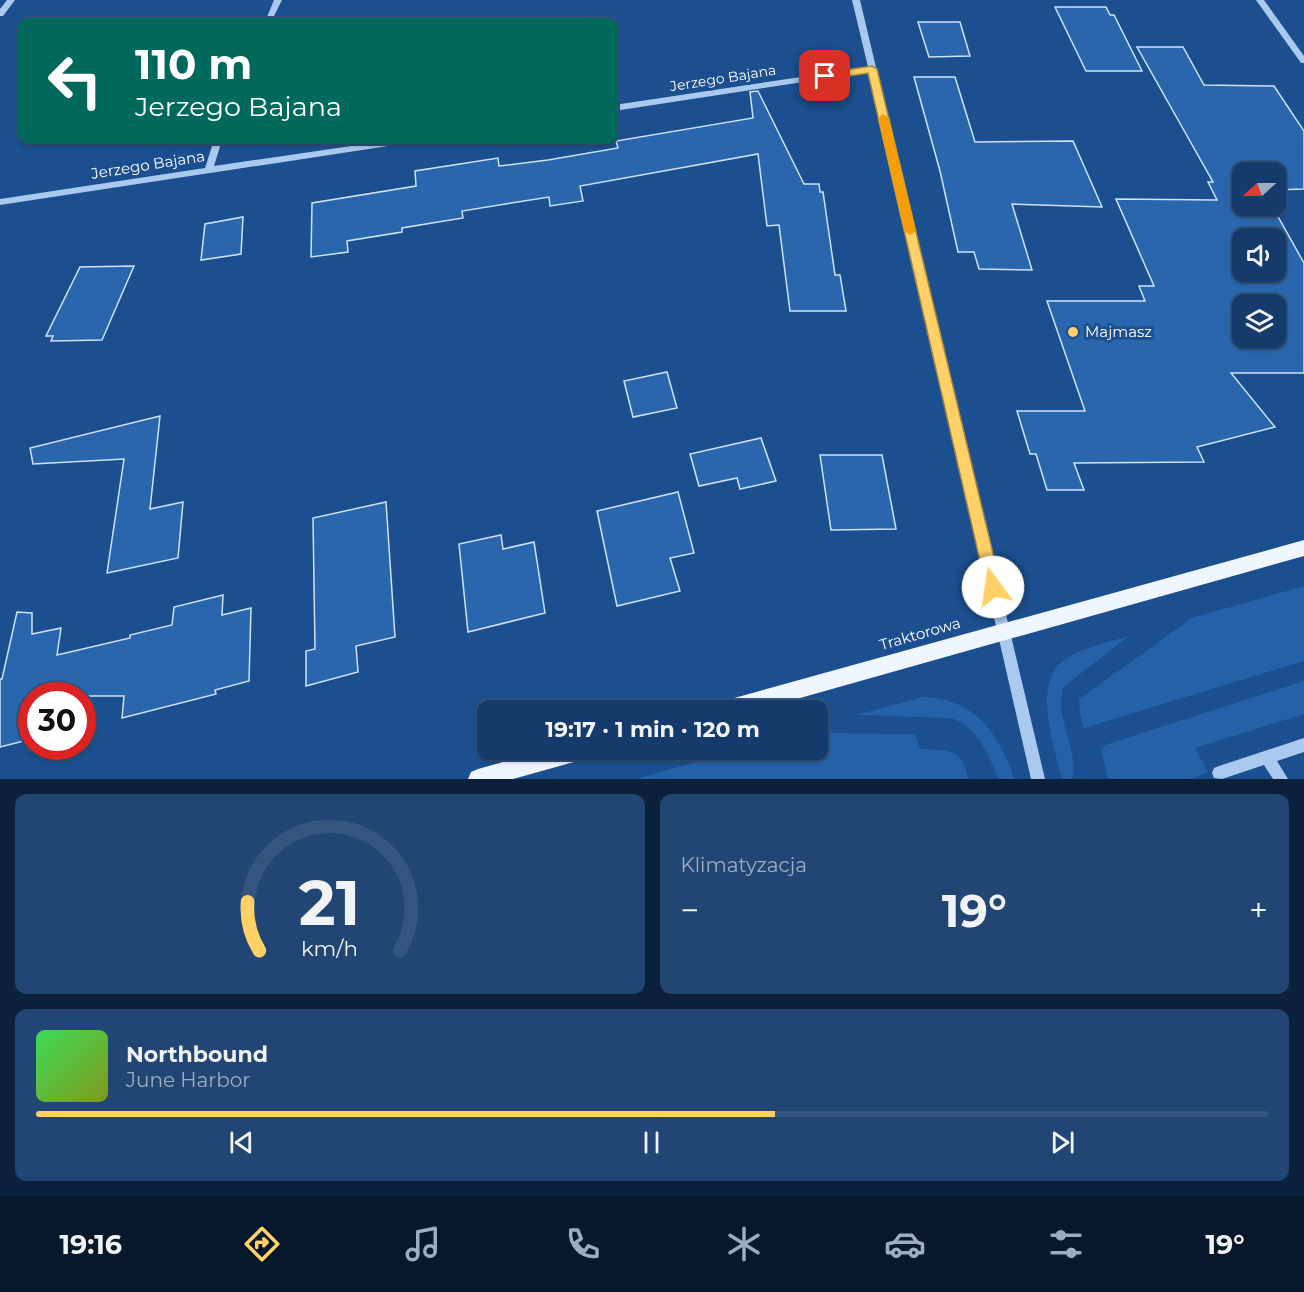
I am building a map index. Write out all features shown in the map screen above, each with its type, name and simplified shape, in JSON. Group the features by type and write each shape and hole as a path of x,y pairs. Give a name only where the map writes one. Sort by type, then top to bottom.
{"main road":[{"name":"Traktorowa","path":"759,700 1304,548"},
{"path":"478,779 545,760"}],"street":[{"path":"0,14 11,0"},
{"path":"270,18 278,0"},
{"path":"855,0 1038,779"},
{"path":"1260,0 1304,61"},
{"name":"Jerzego Bajana","path":"618,107 872,69"},
{"path":"209,170 217,144"},
{"name":"Jerzego Bajana","path":"0,202 381,144"},
{"path":"1219,773 1304,745"},
{"path":"1267,757 1281,779"}],"shaded area":[{"path":"1304,586 1304,661 1084,728 1079,699 1192,618"},
{"path":"1129,636 1062,688 1061,707 1072,752 1073,770 1072,779 1062,779 1050,732 1047,697 1049,682 1056,668 1067,658 1089,648"},
{"path":"1304,681 1304,714 1195,748 1208,772 1192,779 1108,779 1101,749 1105,745"},
{"path":"923,697 957,704 971,712 993,734 1014,779 1000,779 974,733 950,718 856,715"},
{"path":"828,733 915,734 920,749 952,752 958,756 968,779 637,779 703,760 828,760"}],"building":[{"path":"1055,7 1106,7 1110,15 1114,15 1142,71 1086,71"},
{"path":"918,22 960,22 970,56 929,57"},
{"path":"1137,47 1183,47 1204,85 1274,86 1304,131 1304,189 1286,190 1286,162 1232,162 1232,216 1278,216 1284,228 1232,228 1232,282 1286,282 1286,231 1304,263 1304,373 1231,373 1275,427 1197,447 1204,462 1074,463 1084,490 1047,490 1036,454 1030,454 1017,411 1085,411 1047,301 1145,301 1139,286 1154,286 1116,199 1217,200 1208,182 1213,182"},
{"path":"914,77 955,77 975,142 1073,141 1102,207 1012,204 1032,270 979,269 974,252 958,252 940,171"},
{"path":"758,91 804,184 819,184 820,192 823,192 835,275 840,275 846,311 790,311 779,225 767,226 758,154 580,186 583,201 550,206 549,197 462,211 463,218 402,228 402,232 347,241 348,252 311,257 312,203 416,186 415,171 498,158 499,166 548,160 618,148 618,141 753,118 750,92"},
{"path":"243,217 241,254 201,260 205,224"},
{"path":"134,266 102,340 51,341 53,336 46,336 80,267"},
{"path":"667,372 677,408 633,417 624,381"},
{"path":"160,416 150,509 183,502 178,558 107,573 124,459 33,464 30,448"},
{"path":"761,438 776,481 740,489 737,478 699,486 690,454"},
{"path":"820,455 882,455 896,529 831,530"},
{"path":"678,492 694,553 670,558 680,591 617,606 597,511"},
{"path":"386,502 395,637 356,646 358,672 306,686 306,651 315,649 313,518"},
{"path":"501,535 503,549 534,542 545,613 468,632 459,544"},
{"path":"223,595 222,615 251,608 249,681 215,690 216,694 122,718 124,696 96,696 96,682 18,682 18,742 0,747 0,679 2,679 17,612 32,613 32,634 61,628 57,655 130,638 130,635 172,625 174,607"}],"slow traffic":[{"path":"883,118 910,231"}],"place":[{"name":"Majmasz","path":"1073,332"}],"route":[{"path":"825,76 872,69 993,587"}]}
